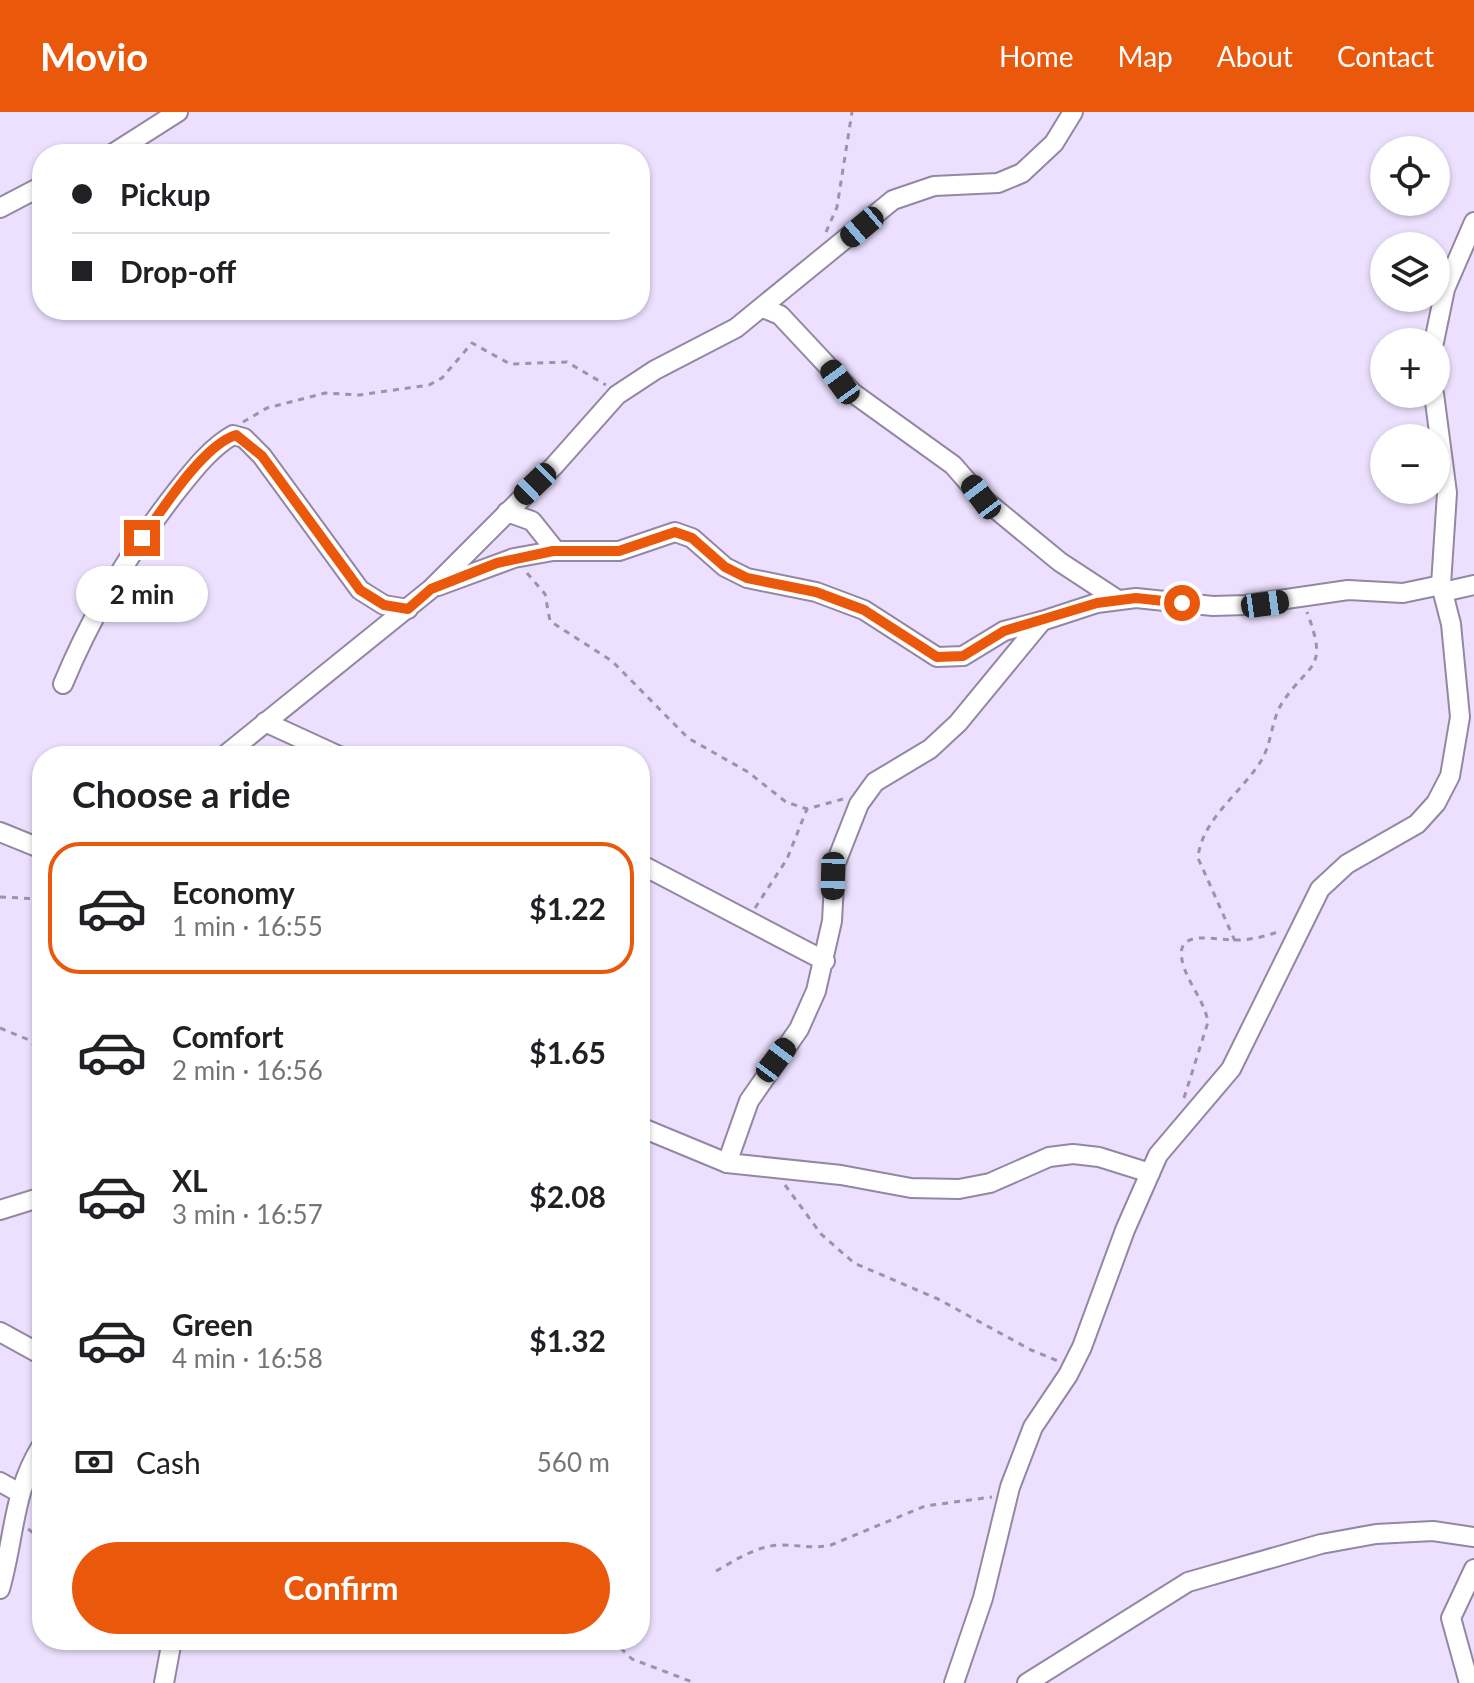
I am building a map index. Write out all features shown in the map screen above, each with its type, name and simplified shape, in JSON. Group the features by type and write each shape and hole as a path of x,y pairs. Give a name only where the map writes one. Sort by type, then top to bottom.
{"street":[{"path":"128,144 178,112"},
{"path":"236,746 431,589 618,394 655,370 710,345 763,308 893,200 934,186 998,183 1022,173 1054,143 1073,112"},
{"path":"0,208 32,191"},
{"path":"1437,328 1445,289 1474,222"},
{"path":"763,308 780,315 791,325 840,382 953,465 981,497 1060,562 1118,600"},
{"path":"954,1683 983,1598 1008,1496 1033,1427 1073,1364 1150,1173 1180,1125 1231,1069 1302,921 1331,877 1417,824 1436,803 1450,776 1460,717 1451,624 1442,589 1447,481 1436,408"},
{"path":"63,684 101,599 125,562 193,471 233,435 244,438 262,456 360,590 384,605 408,609"},
{"path":"507,512 532,521 556,551"},
{"path":"431,589 514,558 556,551 619,551 669,533 681,533 735,573 840,599 864,610 937,657 963,656 1004,631 1097,603 1118,600 1159,599 1213,606 1348,590 1403,593 1474,585"},
{"path":"727,1163 749,1101 799,1029 825,961 832,921 835,865 859,804 875,782 930,749 958,723 1042,621"},
{"path":"265,722 317,746"},
{"path":"0,832 32,845"},
{"path":"650,869 825,961"},
{"path":"650,1131 727,1163 935,1190 990,1183 1049,1157 1073,1154 1099,1157 1150,1173"},
{"path":"0,1210 32,1200"},
{"path":"0,1332 32,1350"},
{"path":"0,1589 9,1559 18,1492 32,1465"},
{"path":"0,1482 18,1492"},
{"path":"1027,1683 1188,1582 1321,1544 1376,1534 1433,1531 1474,1537"},
{"path":"1469,1683 1451,1618 1474,1569"},
{"path":"164,1683 170,1650"}],"path":[{"path":"823,239 837,207 852,112"},
{"path":"233,435 243,421 278,405 332,392 359,395 429,385 442,378 472,343 510,364 567,362 618,394"},
{"path":"514,558 542,589 550,621 612,661 688,738 748,772 786,802 807,809 843,798"},
{"path":"1235,941 1198,858 1198,849 1216,817 1263,758 1283,702 1317,658 1316,638 1302,597"},
{"path":"747,921 787,859 807,809"},
{"path":"0,897 32,899"},
{"path":"1182,1106 1208,1022 1182,963 1181,951 1189,939 1235,941 1276,933 1302,921"},
{"path":"0,1028 32,1043"},
{"path":"774,1168 821,1234 854,1263 949,1305 1043,1356 1073,1364"},
{"path":"716,1571 769,1546 815,1549 925,1506 1008,1496"},
{"path":"623,1650 632,1659 695,1683"}],"route":[{"path":"142,538 193,471 225,439 236,435 244,438 262,456 365,596 384,605 408,609 431,589 514,558 568,550 619,551 675,532 692,538 735,573 840,599 864,610 927,652 947,659 963,656 1004,631 1097,603 1136,598 1182,603"}]}
